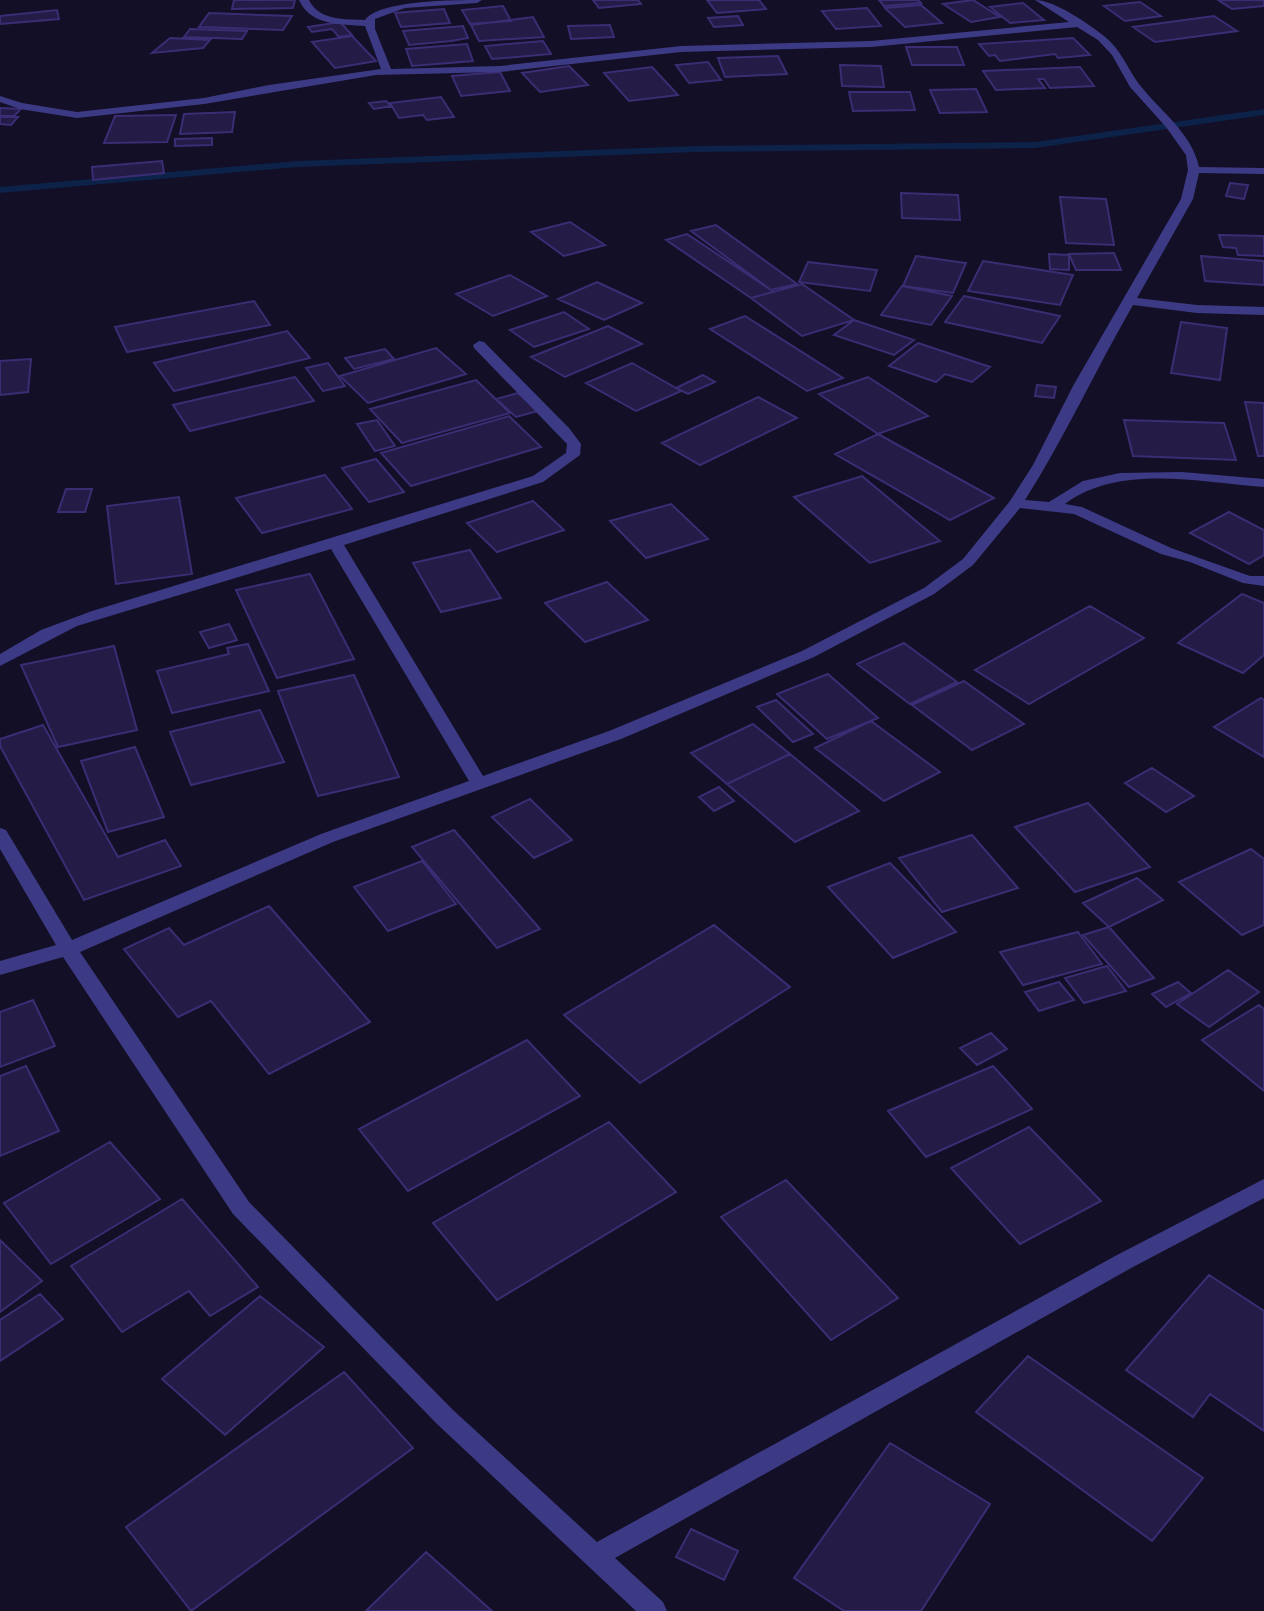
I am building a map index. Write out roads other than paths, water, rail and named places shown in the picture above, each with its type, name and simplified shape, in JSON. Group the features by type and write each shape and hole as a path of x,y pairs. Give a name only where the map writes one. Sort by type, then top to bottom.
{"street":[{"path":"304,0 306,8 316,17 370,23"},
{"path":"387,71 370,18 382,9 477,0"},
{"path":"0,968 68,949 327,838 615,735 808,654 929,591 968,562 1016,503 1187,199 1194,170 1191,155 1170,125 1134,85 1116,54 1083,24 1040,0"},
{"path":"0,99 20,106 77,115 204,101 282,86 387,71 500,69 681,49 871,44 1083,24"},
{"path":"1194,170 1264,171"},
{"path":"1130,301 1198,309 1264,311"},
{"path":"0,661 23,644 60,625 538,479 573,454 574,444 478,345"},
{"path":"1054,506 1076,489 1100,480 1201,479 1264,483"},
{"path":"1016,503 1077,510 1166,551 1195,559 1248,580 1264,581"},
{"path":"335,543 478,782"},
{"path":"0,834 68,949 241,1208 444,1416 654,1611"},
{"path":"594,1557 1125,1261 1264,1188"}],"waterway":[{"path":"0,190 297,164 696,149 1035,145 1264,112"}]}
